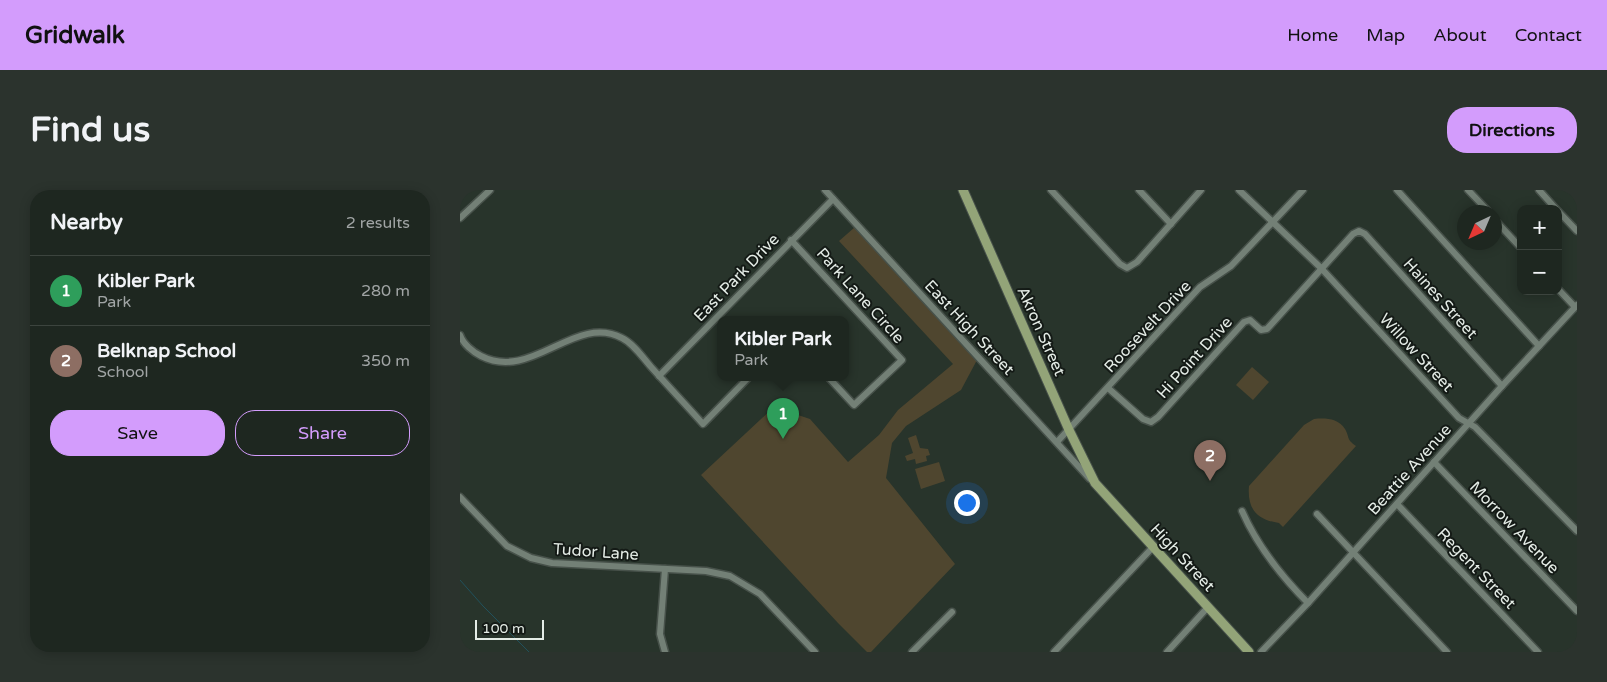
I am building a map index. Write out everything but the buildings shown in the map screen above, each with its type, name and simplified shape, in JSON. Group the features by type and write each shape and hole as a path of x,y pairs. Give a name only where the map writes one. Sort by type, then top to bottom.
{"main road":[{"name":"Akron Street","path":"963,190 1095,483"},
{"name":"High Street","path":"1095,483 1249,652"}],"street":[{"path":"460,218 490,190"},
{"name":"East High Street","path":"825,190 1095,483"},
{"path":"1051,190 1120,264 1127,268 1137,262 1201,190"},
{"path":"1139,190 1171,224"},
{"name":"Willow Street","path":"1239,190 1321,268 1459,418 1475,427 1577,532"},
{"name":"Roosevelt Drive","path":"1057,442 1200,287 1231,266 1303,190"},
{"path":"1397,190 1539,346"},
{"path":"1468,190 1482,205"},
{"path":"1539,190 1552,205"},
{"name":"East Park Drive","path":"718,316 833,199"},
{"path":"1562,215 1577,231"},
{"path":"1502,228 1517,244"},
{"name":"Hi Point Drive","path":"1108,388 1142,419 1151,422 1158,417 1244,322 1250,320 1261,330 1267,329 1321,268 1358,231"},
{"name":"Haines Street","path":"1358,231 1365,234 1502,386"},
{"name":"Park Lane Circle","path":"792,240 902,360 854,404 832,381"},
{"path":"1562,293 1576,306"},
{"name":"Beattie Avenue","path":"1261,652 1308,603 1576,306"},
{"name":"East Park Drive","path":"659,376 717,317"},
{"path":"460,335 462,340 476,353 490,361 506,363 520,362 577,337 600,332 622,338 636,350 703,424 745,381"},
{"name":"Morrow Avenue","path":"1434,462 1577,611"},
{"name":"Tudor Lane","path":"460,497 507,546 531,558 552,563 706,571 730,576 760,594 816,652"},
{"name":"Regent Street","path":"1397,504 1538,652"},
{"path":"1242,510 1252,532 1271,560 1308,603"},
{"path":"1317,514 1447,652"},
{"path":"1054,652 1153,547"},
{"path":"665,569 660,634 665,652"},
{"path":"1166,652 1208,607"},
{"path":"912,652 952,612"}],"shaded area":[{"path":"855,227 977,360 961,390 906,426 892,443 886,478 955,564 871,652 867,652 838,623 701,475 774,407 810,419 848,462 879,435 898,410 953,364 839,241"},
{"path":"1252,367 1269,382 1253,400 1236,385"},
{"path":"1314,419 1327,419 1339,423 1345,429 1349,440 1356,446 1283,527 1279,523 1259,516 1255,512 1250,501 1249,486 1304,425"},
{"path":"916,435 920,448 928,449 930,455 926,456 927,461 916,464 915,459 907,461 905,456 913,453 908,438"},
{"path":"939,462 945,481 921,489 915,469"}],"waterway":[{"path":"460,580 529,652"}],"place":[{"name":"Kibler Park","path":"783,439"},
{"name":"Belknap School","path":"1210,481"}]}
